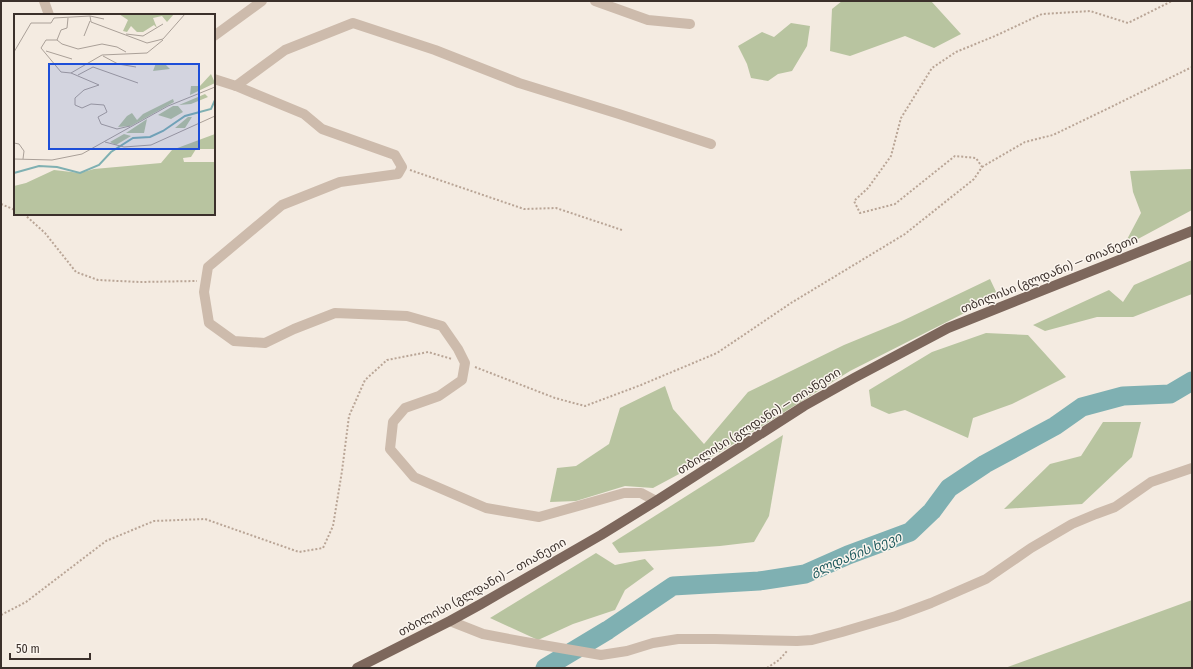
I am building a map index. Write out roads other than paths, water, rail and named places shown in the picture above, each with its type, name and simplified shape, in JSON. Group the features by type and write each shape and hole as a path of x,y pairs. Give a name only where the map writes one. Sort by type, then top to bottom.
{"main road":[{"name":"თბილისი (გლდანი) — თიანეთი","path":"358,668 450,621 601,535 804,406 948,328 1192,231"}],"street":[{"path":"44,1 49,14"},
{"path":"215,35 262,1"},
{"path":"595,1 648,20 690,24"},
{"path":"236,86 285,50 353,23 436,50 519,83 711,144"},
{"path":"215,79 236,86 304,114 322,129 395,156 402,167 398,174 340,182 282,205 208,267 204,292 209,323 234,341 265,343 294,329 335,313 407,316 442,326 458,349 464,363 462,380 439,396 405,408 393,422 390,449 414,477 486,508 539,516 624,493 641,492 656,501"},
{"path":"450,621 483,634 601,655 627,651 653,643 678,639 797,642 812,640 896,616 931,603 986,579 1031,548 1072,524 1115,507 1151,482 1192,468"}],"waterway":[{"name":"გლდანის ხევი","path":"545,668 608,630 673,586 759,581 805,574 848,555 910,532 932,511 949,488 985,464 1055,426 1082,407 1123,396 1170,394 1192,381"}]}
